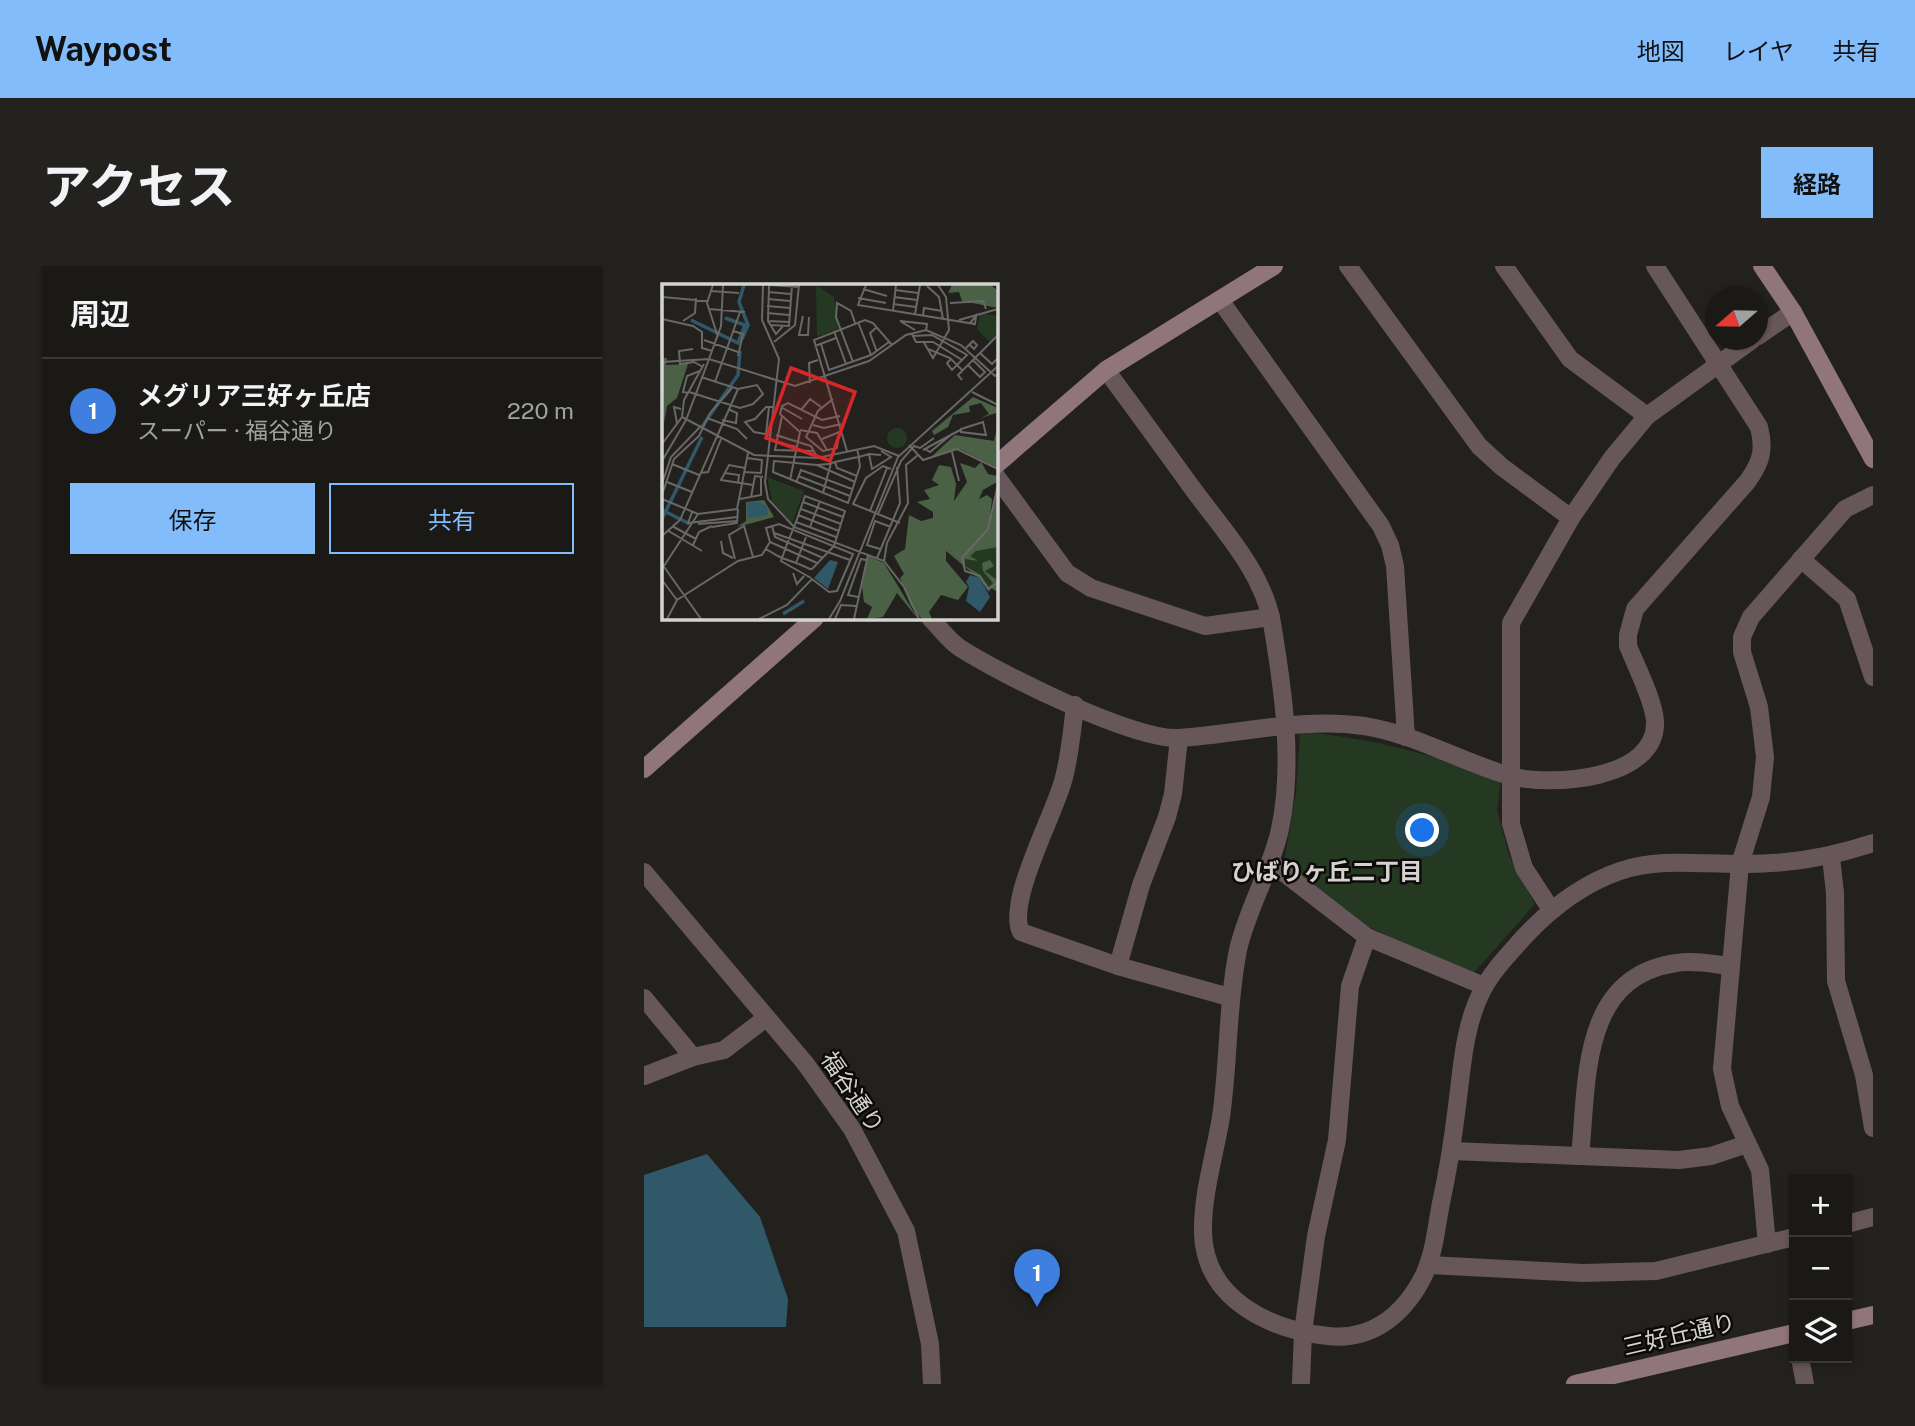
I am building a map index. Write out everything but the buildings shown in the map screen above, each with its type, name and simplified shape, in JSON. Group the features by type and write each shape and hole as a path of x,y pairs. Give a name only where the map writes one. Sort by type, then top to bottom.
{"street":[{"path":"998,463 1105,370 1274,266"},
{"path":"1348,266 1479,446 1570,518"},
{"path":"1504,266 1570,359 1647,416"},
{"path":"932,620 957,646 1008,676 1153,736 1179,738 1285,723 1366,726 1406,737 1512,776 1546,779 1599,773 1632,764 1649,746 1655,719 1628,646 1634,610 1747,482 1760,463 1763,452 1759,427 1655,266"},
{"path":"1762,266 1793,312 1873,459"},
{"path":"1220,300 1381,526 1391,545 1395,566 1406,737"},
{"path":"1768,329 1793,312"},
{"path":"1550,908 1533,886 1517,850 1511,824 1511,623 1570,518 1612,458 1647,416 1737,350"},
{"path":"1105,370 1247,561 1271,617 1285,723 1283,806 1270,862 1239,943 1229,997 1225,1085 1203,1240 1210,1262 1234,1301 1253,1315 1278,1326 1338,1337 1361,1334 1383,1324 1411,1300 1429,1265 1452,1151 1466,1039 1474,1007 1506,956 1550,908 1607,876 1639,866 1665,863 1785,863 1830,857 1873,843"},
{"path":"998,479 1067,573 1091,588 1205,626 1271,617"},
{"path":"1767,1244 1760,1171 1730,1106 1722,1069 1740,864 1761,797 1765,757 1759,707 1742,652 1742,637 1751,617 1849,505 1873,495"},
{"path":"1801,559 1847,599 1873,677"},
{"path":"644,769 813,620"},
{"path":"1075,705 1063,783 1027,876 1017,924 1021,932 1118,966 1229,997"},
{"path":"1118,966 1141,885 1170,806 1179,738"},
{"path":"1830,857 1835,893 1836,981 1864,1075 1873,1128"},
{"path":"1270,862 1367,937 1485,986"},
{"name":"福谷通り","path":"644,872 805,1063 852,1129 906,1231 930,1344 932,1384"},
{"path":"1301,1384 1303,1332 1316,1236 1337,1140 1350,986 1360,950 1367,937"},
{"path":"1580,1157 1592,1038 1611,999 1641,975 1674,963 1730,966"},
{"path":"644,998 693,1057"},
{"path":"644,1076 693,1057 724,1050 766,1018"},
{"path":"1452,1151 1697,1159 1747,1144"},
{"path":"1852,1223 1873,1217"},
{"path":"1429,1265 1583,1273 1656,1271 1789,1238"},
{"path":"1852,1320 1873,1315"},
{"name":"三好丘通り","path":"1574,1384 1789,1334"},
{"path":"1801,1363 1805,1384"}],"green space":[{"path":"1300,732 1377,743 1501,778 1497,810 1509,855 1535,904 1471,976 1365,925 1284,862 1296,792"}],"water":[{"path":"707,1154 760,1217 788,1299 786,1327 644,1327 644,1175"}],"place":[{"name":"メグリア三好ヶ丘店","path":"1037,1307"}],"district":[{"name":"ひばりヶ丘二丁目","path":"1327,871"}]}
